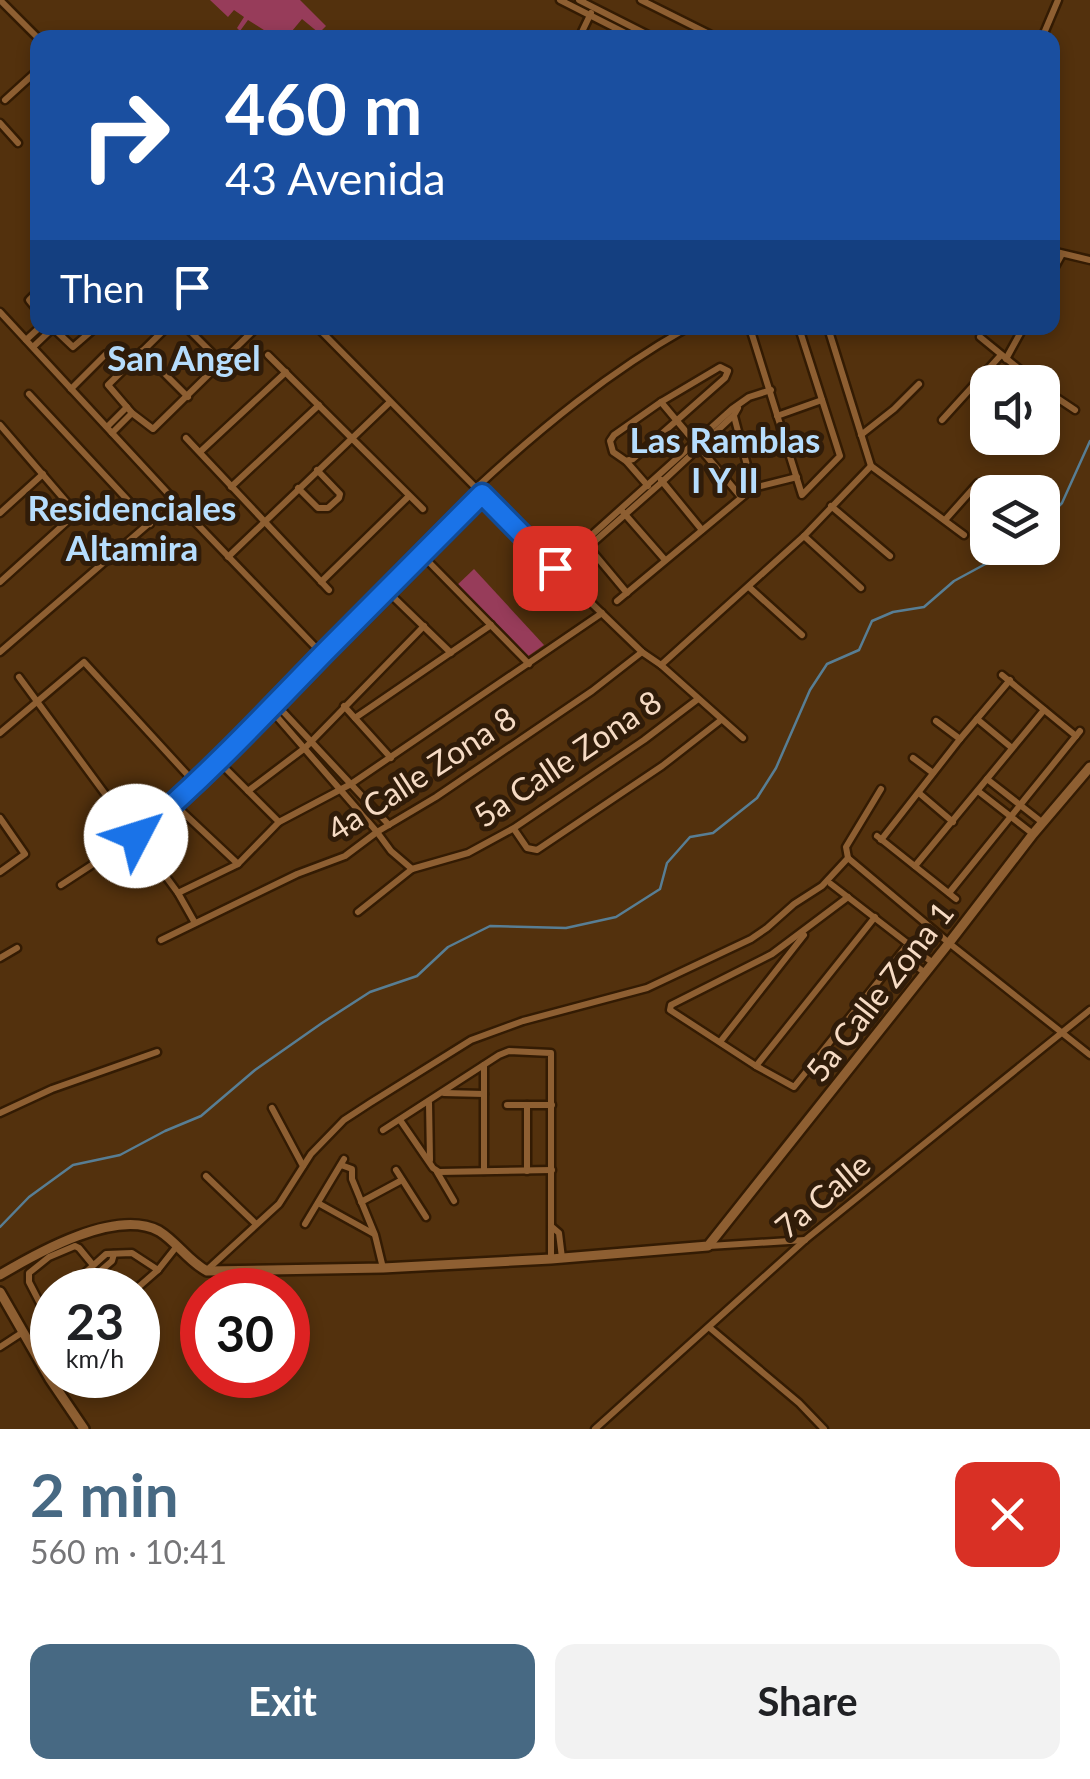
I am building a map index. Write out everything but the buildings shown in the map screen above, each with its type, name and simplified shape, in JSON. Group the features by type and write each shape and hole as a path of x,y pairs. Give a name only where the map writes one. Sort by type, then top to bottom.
{"street":[{"path":"0,0 30,30"},
{"path":"560,0 636,30"},
{"path":"579,0 622,30"},
{"path":"641,0 702,30"},
{"path":"666,12 671,0"},
{"path":"1045,30 1058,0"},
{"path":"583,30 592,11"},
{"path":"5,100 30,77"},
{"path":"0,123 18,144"},
{"path":"1060,258 1062,254 1090,260"},
{"path":"0,312 323,655"},
{"path":"26,340 31,335"},
{"path":"33,348 46,335"},
{"path":"60,335 73,347 88,335"},
{"path":"159,335 109,382 130,410 153,430 249,335"},
{"path":"194,335 222,363"},
{"path":"325,335 602,614 743,738"},
{"path":"61,885 136,836 174,804 274,707 542,429 629,362 676,335"},
{"path":"752,335 804,495 839,458 801,335"},
{"path":"830,335 872,466 964,536"},
{"path":"942,420 1003,357 1018,335"},
{"path":"980,338 1013,365"},
{"path":"142,351 188,398"},
{"path":"71,388 106,354"},
{"path":"268,355 423,509"},
{"path":"626,460 632,460 725,378 728,370 720,367 614,435 610,441 613,452 626,460 648,486"},
{"path":"200,452 286,372"},
{"path":"861,435 894,410 919,384"},
{"path":"736,411 749,397 771,390"},
{"path":"29,394 150,524"},
{"path":"778,416 822,400"},
{"path":"1060,400 1075,410"},
{"path":"228,557 390,402"},
{"path":"661,402 741,497"},
{"path":"231,487 319,405"},
{"path":"557,570 697,446 732,409 736,411"},
{"path":"109,430 130,410"},
{"path":"736,411 754,488"},
{"path":"0,426 74,510 0,582"},
{"path":"0,442 8,434"},
{"path":"186,438 329,590"},
{"path":"661,665 804,536 872,466"},
{"path":"298,488 318,508 328,508 340,494 318,470"},
{"path":"0,513 44,474"},
{"path":"617,601 754,488 797,477"},
{"path":"624,512 660,479"},
{"path":"660,479 702,530"},
{"path":"945,520 970,491"},
{"path":"321,582 409,496"},
{"path":"0,652 175,502"},
{"path":"831,506 890,556"},
{"path":"624,512 665,560"},
{"path":"804,536 862,588"},
{"path":"586,544 628,592"},
{"path":"422,555 529,664"},
{"path":"749,586 802,635"},
{"path":"386,590 452,654"},
{"path":"178,893 238,864 280,822 351,784 602,614"},
{"path":"356,718 490,625"},
{"path":"248,791 304,748 424,626"},
{"name":"4a Calle Zona 8","path":"161,940 298,874 345,856 592,692 642,652"},
{"path":"0,733 81,663 87,663 195,783"},
{"path":"948,893 1078,733 1002,675"},
{"path":"19,677 178,893 195,923"},
{"path":"956,899 879,838 1010,680"},
{"name":"5a Calle Zona 8","path":"358,912 412,869 468,854 514,828 698,699"},
{"path":"344,706 390,758"},
{"path":"274,707 312,740 389,824"},
{"path":"274,707 390,851 412,869"},
{"path":"916,866 1044,710"},
{"path":"977,719 1012,748"},
{"path":"514,828 527,848 537,850 662,766 721,720"},
{"path":"936,721 960,739"},
{"path":"913,758 934,773"},
{"path":"218,761 280,822"},
{"name":"5a Calle Zona 1","path":"708,1246 1032,834 1090,767"},
{"path":"987,780 1042,822"},
{"path":"881,790 846,846 848,858 1090,1056"},
{"path":"978,791 1032,834"},
{"path":"919,793 953,822"},
{"path":"174,804 238,864"},
{"path":"0,818 25,854 0,872"},
{"path":"209,1268 279,1204 311,1154 344,1120 458,1048 488,1034 647,988 700,964 767,928 829,880 848,858"},
{"path":"831,884 933,963"},
{"path":"848,896 772,954 671,1005 670,1010 794,1087 909,943"},
{"path":"756,1066 875,917"},
{"path":"720,1042 811,926"},
{"path":"0,958 18,948"},
{"path":"910,961 918,951"},
{"path":"901,954 925,973"},
{"name":"7a Calle","path":"595,1429 805,1240 1090,1010"},
{"path":"384,1130 509,1051 551,1053 552,1227 556,1258"},
{"path":"0,1113 52,1089 157,1052"},
{"path":"484,1064 484,1172"},
{"path":"443,1093 484,1094"},
{"path":"429,1102 433,1167"},
{"path":"527,1104 527,1171"},
{"path":"508,1105 552,1105"},
{"path":"272,1108 304,1166"},
{"path":"400,1120 454,1201"},
{"path":"305,1224 341,1166 352,1169 383,1268"},
{"path":"433,1167 484,1172 552,1170"},
{"path":"396,1170 426,1218"},
{"path":"206,1176 256,1224"},
{"path":"361,1202 402,1180"},
{"path":"318,1203 375,1235"},
{"path":"0,1275 41,1250 106,1227 128,1224 162,1233 202,1268"},
{"path":"310,1269 556,1258 805,1240"},
{"path":"35,1268 48,1256 75,1246 93,1266"},
{"path":"160,1268 177,1246"},
{"path":"91,1268 106,1254 132,1253 155,1268"},
{"path":"104,1268 114,1254"},
{"path":"1,1297 84,1429"},
{"path":"710,1328 824,1429"},
{"path":"0,1347 23,1332"}],"shaded area":[{"path":"210,0 300,0 326,26 315,30 302,19 293,30 264,30 248,20 239,30 244,17 234,10 228,17"},
{"path":"474,569 544,645 524,659 454,588"}],"waterway":[{"path":"1060,505 1090,441"},
{"path":"0,1227 29,1197 73,1165 120,1155 201,1116 255,1070 322,1023 370,992 417,976 448,947 490,926 566,928 616,917 660,889 667,863 690,837 713,833 757,798 776,768 810,690 827,664 859,650 872,621 893,612 924,607 954,581 984,565"}],"district":[{"name":"San Angel","path":"184,357"},
{"name":"Las Ramblas I Y II","path":"725,459"},
{"name":"Residenciales Altamira","path":"132,527"}],"route":[{"path":"136,836 277,704 482,494 555,568"}]}
